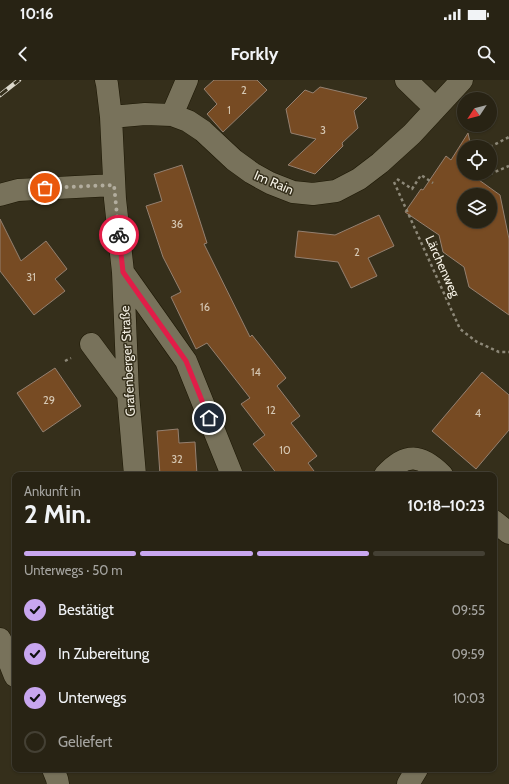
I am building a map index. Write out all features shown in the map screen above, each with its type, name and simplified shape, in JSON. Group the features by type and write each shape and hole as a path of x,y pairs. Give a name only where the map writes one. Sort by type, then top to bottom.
{"street":[{"name":"Grafenberger Straße","path":"106,80 111,117 114,185 123,272 128,394 135,472"},
{"path":"172,115 187,80"},
{"path":"406,80 435,108"},
{"name":"Im Rain","path":"111,117 145,114 172,115 188,121 203,131 234,160 252,173 270,183 293,192 313,194 336,191 359,178 380,163 412,134 462,80"},
{"path":"0,195 18,190 114,185"},
{"path":"123,272 186,361 231,472"},
{"path":"91,344 128,394"},
{"path":"388,472 399,462 418,458 434,466 439,472"},
{"path":"497,523 509,533"},
{"path":"0,639 12,669"},
{"path":"408,784 415,772"}],"path":[{"path":"497,144 509,137"},
{"path":"497,171 509,166"},
{"name":"Lärchenweg","path":"433,183 421,175 412,189 392,176 460,329 477,342 499,352 509,352"}],"building":[{"path":"214,80 257,80 267,90 223,132 207,114 217,104 204,89"},
{"path":"320,87 367,98 354,111 358,128 342,143 343,146 315,174 288,165 316,139 291,133 286,109 305,90 313,93"},
{"path":"468,133 470,140 464,140"},
{"path":"457,150 457,180 479,180 490,188 457,188 457,228 497,228 497,193 500,195 509,239 509,315 469,287 464,267 443,252 439,235 405,212 421,189 423,190 446,156 451,160"},
{"path":"182,165 207,243 204,244 250,337 252,335 286,378 277,386 300,416 291,423 317,456 308,463 315,472 276,472 253,444 265,435 241,404 250,398 207,343 196,349 171,297 181,292 163,257 146,206 162,201 154,174"},
{"path":"379,215 394,246 368,258 377,276 351,288 338,262 295,257 298,231 335,235"},
{"path":"0,219 21,261 46,241 67,269 55,279 65,291 34,315 0,271"},
{"path":"55,368 81,406 43,432 17,393"},
{"path":"482,372 509,395 509,430 476,469 432,431"},
{"path":"178,429 179,443 195,442 197,472 160,472 157,431"}],"railway":[{"path":"0,95 19,80"}],"way so far":[{"path":"45,188 114,185 119,235"}],"route":[{"path":"119,235 123,272 186,361 209,418"}]}
